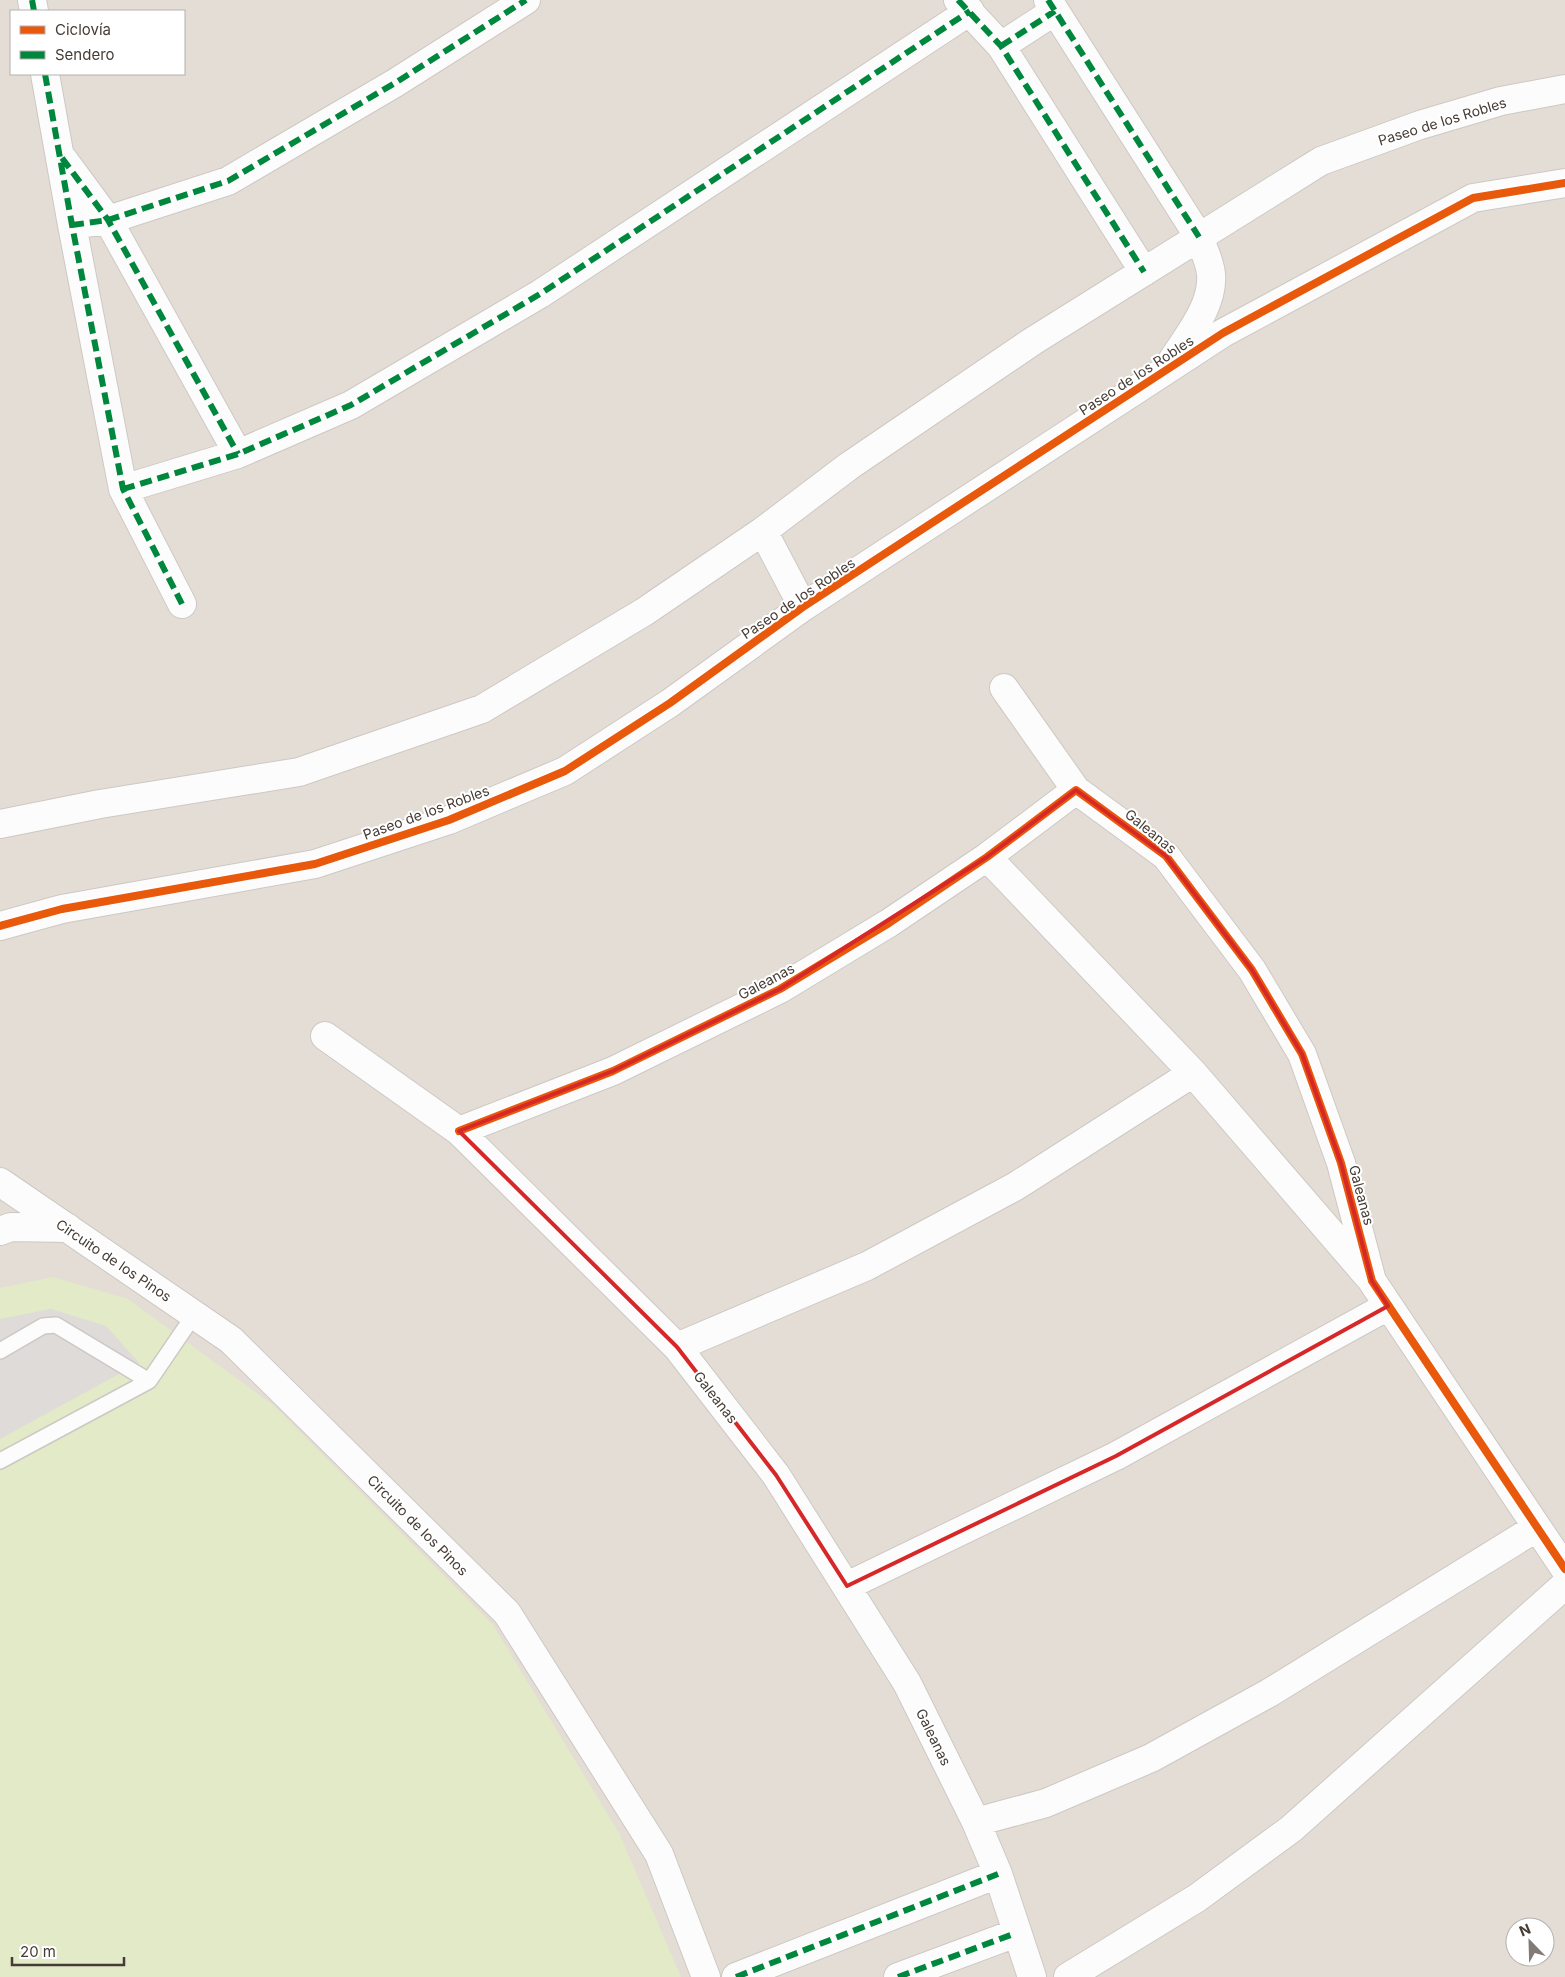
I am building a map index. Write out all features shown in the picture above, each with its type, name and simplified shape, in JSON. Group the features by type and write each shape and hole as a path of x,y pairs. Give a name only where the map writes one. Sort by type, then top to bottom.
{"street":[{"path":"72,225 108,220 228,181 395,83 526,0"},
{"path":"123,489 238,454 351,405 540,294 964,6 1001,46 1144,272"},
{"path":"1001,46 1052,6 1199,237 1211,272 1211,292 1198,320 1165,372"},
{"path":"45,75 123,489 182,604"},
{"name":"Paseo de los Robles","path":"0,824 100,804 299,772 482,709 644,612 763,531 849,466 1033,341 1321,161 1420,125 1483,107 1565,89"},
{"path":"61,156 108,220 238,454"},
{"name":"Paseo de los Robles","path":"0,926 62,909 315,864 449,820 565,770 670,703 803,607 1223,333 1473,198 1565,183"},
{"path":"763,531 803,607"},
{"path":"1004,688 1076,790"},
{"name":"Galeanas","path":"1032,1977 998,1874 976,1822 907,1683 848,1586 776,1475 678,1347 459,1131 613,1071 780,989 889,923 987,857 1076,790 1166,856 1252,970 1302,1054 1341,1163 1372,1281 1565,1569"},
{"path":"987,857 1193,1073 1372,1281"},
{"path":"325,1036 459,1131"},
{"path":"678,1347 867,1266 1016,1186 1193,1073"},
{"name":"Circuito de los Pinos","path":"0,1182 231,1340 507,1613 659,1854 706,1977"},
{"path":"0,1231 11,1227 68,1228"},
{"path":"848,1586 1116,1456 1388,1306"},
{"path":"976,1822 1046,1803 1151,1758 1268,1693 1536,1528"},
{"path":"1068,1977 1197,1898 1291,1829 1565,1585"},
{"path":"736,1977 998,1874"},
{"path":"898,1977 1016,1933"}],"lane":[{"path":"0,1461 149,1381 194,1314"},
{"path":"0,1351 43,1326 56,1325 149,1381"}],"highlighted area":[{"path":"1076,790 1166,856 1252,970 1302,1054 1341,1163 1372,1281 1388,1306 1116,1456 847,1586 776,1475 677,1347 459,1131 613,1071 780,989 987,857"}],"shaded area":[{"path":"0,0 1565,0 1565,1977 0,1977"},
{"path":"51,1309 106,1326 139,1363 0,1439 0,1319"}],"green space":[{"path":"53,1277 128,1299 273,1405 493,1625 619,1833 681,1977 0,1977 0,1288"}],"marked path":[{"path":"32,0 34,10"},
{"path":"72,225 108,220 228,181 395,83 526,0"},
{"path":"958,0 1001,46 1144,272"},
{"path":"1048,0 1199,237"},
{"path":"123,489 238,454 351,405 540,294 970,11"},
{"path":"1001,46 1055,11"},
{"path":"45,75 123,489 182,604"},
{"path":"62,158 108,220 238,454"},
{"path":"736,1977 998,1874"},
{"path":"898,1977 1016,1933"}],"cycle path":[{"path":"0,926 62,909 315,864 449,820 565,771 670,703 803,607 1223,333 1473,198 1565,183"},
{"path":"459,1131 613,1071 780,989 889,923 987,857 1076,790 1166,856 1252,970 1302,1054 1341,1163 1372,1281 1565,1569"}]}
